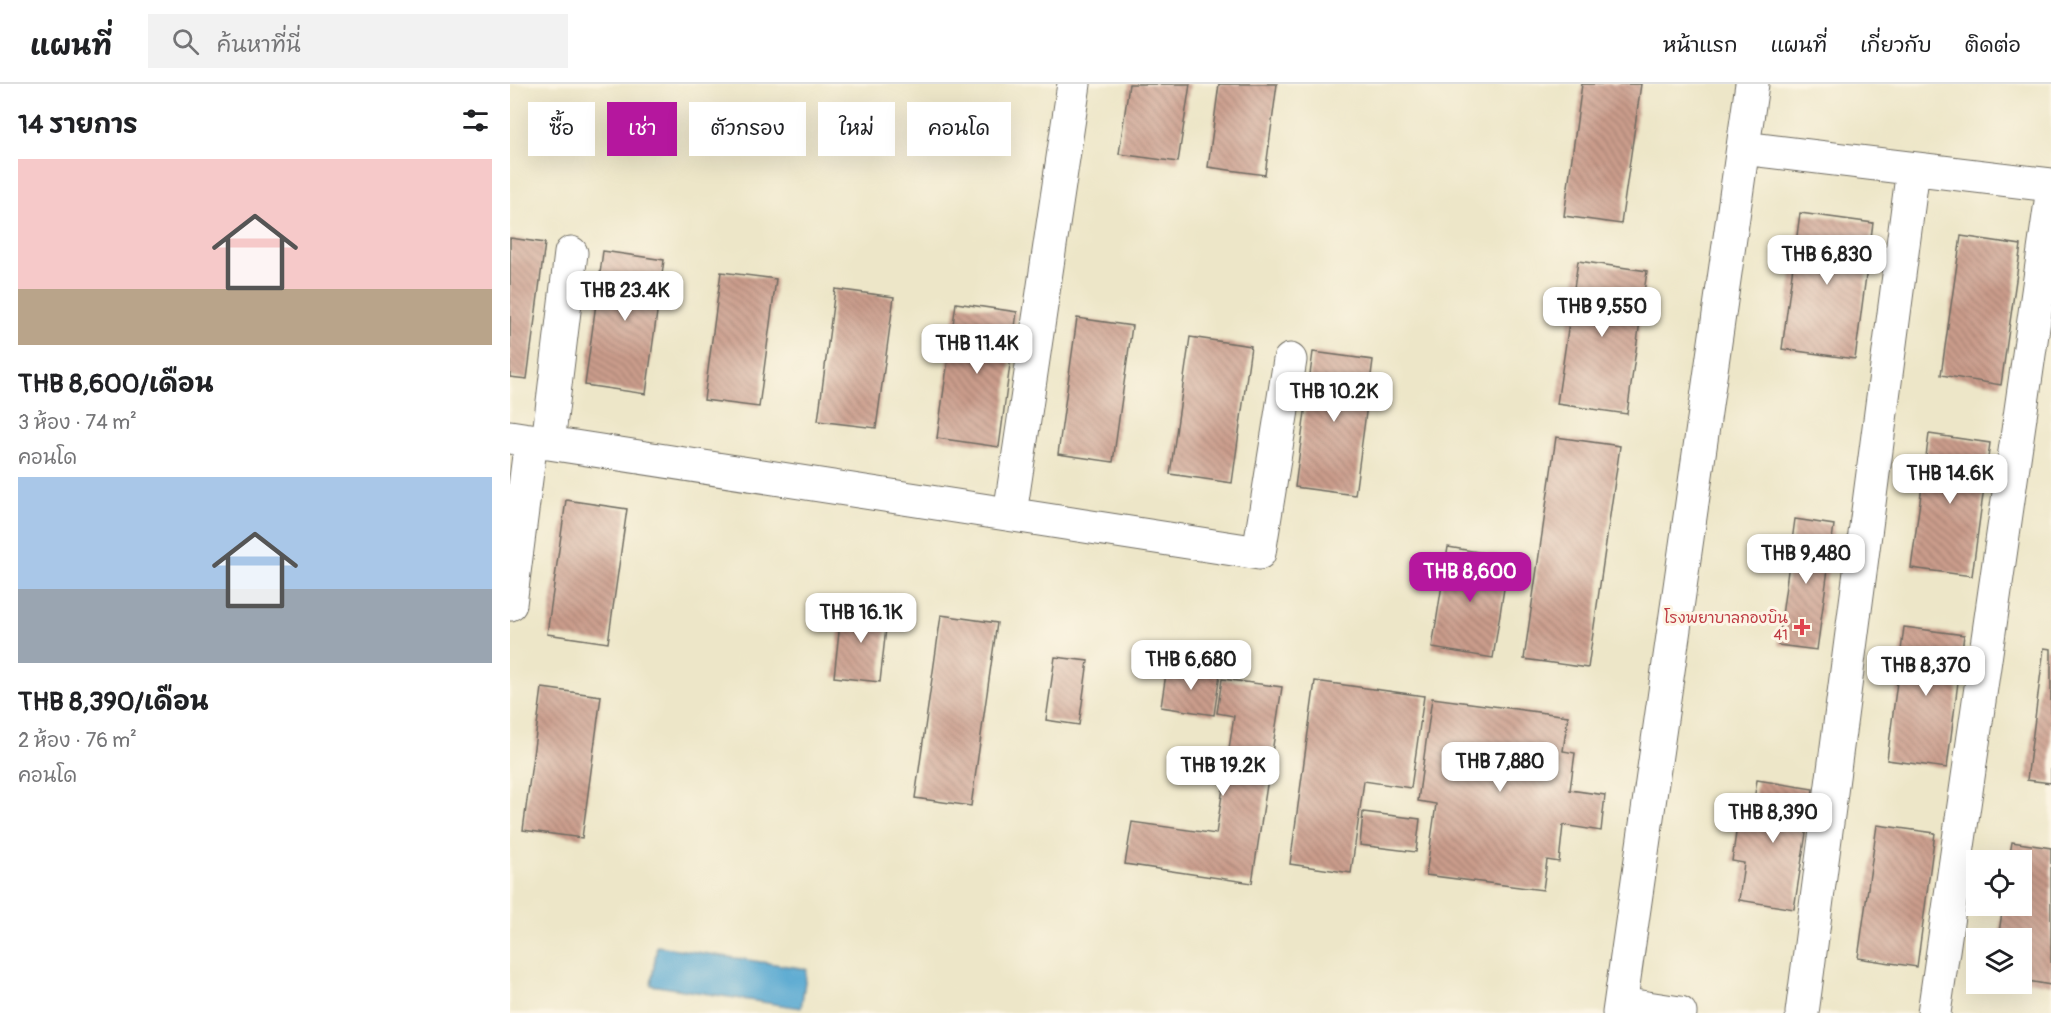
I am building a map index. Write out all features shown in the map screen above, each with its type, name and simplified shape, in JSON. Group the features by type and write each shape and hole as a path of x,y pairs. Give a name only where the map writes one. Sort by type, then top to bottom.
{"lane":[{"path":"1010,514 1074,84"},
{"path":"1680,1013 1620,1009 1752,84"},
{"path":"1743,148 2051,185"},
{"path":"1802,1013 1913,168"},
{"path":"1934,1013 2051,202"},
{"path":"510,604 530,440 571,254"},
{"path":"530,440 1260,553 1290,360"}],"water":[{"path":"657,946 807,969 801,1008 651,985"}],"building":[{"path":"1129,84 1190,84 1178,162 1119,154"},
{"path":"1219,84 1277,84 1265,175 1208,167"},
{"path":"1582,84 1641,84 1621,224 1564,216"},
{"path":"1800,213 1873,223 1855,359 1782,349"},
{"path":"1961,236 2021,245 2001,385 1941,375"},
{"path":"510,238 545,243 527,379 510,377"},
{"path":"603,251 664,260 646,394 585,385"},
{"path":"1578,261 1647,271 1627,414 1557,404"},
{"path":"721,272 776,279 759,407 704,400"},
{"path":"835,289 894,297 876,428 818,421"},
{"path":"956,303 1017,312 999,447 937,438"},
{"path":"1077,318 1132,326 1113,462 1058,454"},
{"path":"1190,337 1251,346 1232,483 1170,474"},
{"path":"1313,352 1373,360 1355,495 1295,487"},
{"path":"1929,434 1990,443 1972,576 1911,568"},
{"path":"1556,437 1620,446 1588,668 1524,659"},
{"path":"566,500 627,509 608,643 547,634"},
{"path":"1795,519 1834,525 1817,650 1778,645"},
{"path":"1448,547 1509,557 1493,658 1432,648"},
{"path":"842,605 888,610 880,682 834,677"},
{"path":"941,615 997,623 971,806 915,798"},
{"path":"1904,627 1964,635 1947,768 1887,760"},
{"path":"2044,648 2051,649 2051,783 2027,780"},
{"path":"1055,657 1088,661 1079,725 1046,720"},
{"path":"1167,667 1220,674 1214,715 1161,707"},
{"path":"1222,679 1282,687 1252,883 1125,864 1132,822 1216,834 1234,716 1217,713"},
{"path":"1315,681 1424,696 1411,788 1364,781 1351,873 1290,864"},
{"path":"542,688 601,696 582,838 523,830"},
{"path":"1432,698 1568,716 1563,751 1575,753 1570,790 1605,795 1601,831 1563,825 1559,862 1547,860 1543,890 1426,875 1436,804 1418,801"},
{"path":"1757,780 1813,789 1794,909 1739,900 1744,863 1732,861 1738,819 1751,821"},
{"path":"1363,812 1420,819 1416,852 1360,845"},
{"path":"1877,825 1935,833 1917,967 1858,958"},
{"path":"2012,842 2051,848 2051,985 2032,982 2032,928 2000,928 2001,916 2032,916 2032,850 2011,850"}],"place":[{"name":"โรงพยาบาลกองบิน 41","path":"1802,627"}]}
